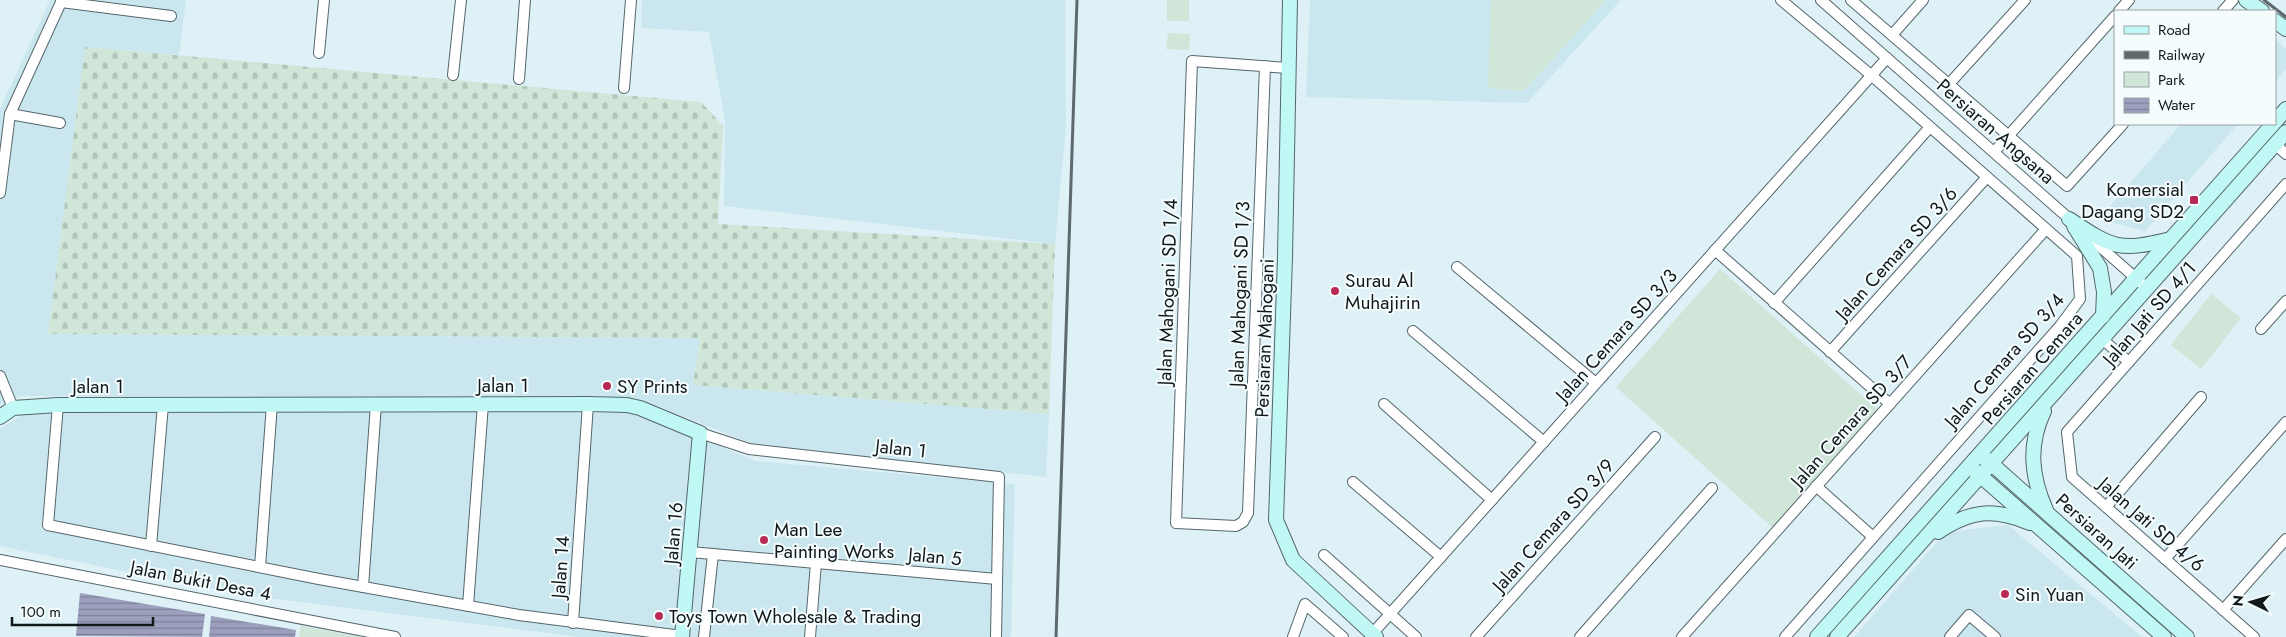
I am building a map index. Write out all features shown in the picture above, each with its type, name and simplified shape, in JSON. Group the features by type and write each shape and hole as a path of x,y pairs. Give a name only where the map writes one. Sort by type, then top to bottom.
{"main road":[{"name":"Persiaran Mahogani","path":"1290,0 1285,257 1276,520 1293,560 1376,632"},
{"path":"2246,0 2261,10"},
{"name":"Persiaran Cemara","path":"2276,121 2286,109"},
{"name":"Persiaran Cemara","path":"1817,637 2272,125"},
{"name":"Persiaran Cemara","path":"1838,637 2148,288 2281,149 2286,132"},
{"path":"2069,219 2098,239 2114,246 2145,245 2171,239"},
{"path":"2069,219 2100,268 2104,292 2103,316"},
{"path":"2048,513 2035,482 2032,463 2036,427 2049,398"},
{"name":"Jalan 1","path":"0,417 14,408 58,405 588,404 627,405 640,408 700,433"},
{"name":"Jalan 16","path":"682,636 700,433"},
{"name":"Persiaran Jati","path":"1981,454 2188,637"},
{"name":"Persiaran Jati","path":"1970,467 2164,637"},
{"path":"1923,541 1959,518 1972,514 2007,515 2038,526"},
{"path":"2129,607 2149,637"}],"street":[{"path":"319,53 324,0"},
{"path":"453,74 461,0"},
{"path":"519,79 525,0"},
{"path":"624,88 631,0"},
{"name":"Jalan Cemara SD 3/4","path":"1780,0 1874,72 1930,126 2077,256 2080,299 2060,326 1785,637"},
{"name":"Persiaran Angsana","path":"1821,0 2148,288"},
{"path":"1851,0 2067,186 2122,125"},
{"path":"1892,35 1923,0"},
{"path":"1949,84 2025,0"},
{"path":"2120,10 2129,0"},
{"path":"2224,10 2233,0"},
{"path":"0,193 10,114 61,1 171,16"},
{"path":"1994,152 2114,17"},
{"name":"Jalan Cemara SD 3/3","path":"1376,632 1390,614 1887,58"},
{"name":"Jalan Mahogani SD 1/4","path":"1243,522 1236,526 1176,523 1192,62 1265,66"},
{"path":"1265,66 1288,68"},
{"name":"Jalan Mahogani SD 1/3","path":"1243,522 1248,514 1265,66"},
{"path":"10,114 60,123"},
{"path":"1774,303 1930,126"},
{"name":"Jalan Cemara SD 3/6","path":"1830,352 1987,177"},
{"name":"Jalan Jati SD 4/1","path":"2072,477 2068,432 2286,184"},
{"name":"Jalan Cemara SD 3/7","path":"1682,637 2046,228"},
{"path":"1715,250 1890,404"},
{"path":"1457,267 1596,384"},
{"path":"2261,329 2286,301"},
{"path":"1413,331 1544,442"},
{"path":"2102,339 2129,362"},
{"path":"0,376 14,408"},
{"path":"2106,507 2201,397"},
{"path":"260,567 272,404"},
{"path":"363,587 376,404"},
{"path":"468,606 483,404"},
{"name":"Jalan 14","path":"588,404 573,623 682,636"},
{"path":"1384,404 1492,500"},
{"path":"58,405 48,525 363,587 573,623"},
{"path":"151,546 164,405"},
{"path":"2165,559 2286,422"},
{"name":"Jalan 1","path":"700,433 749,450 999,478 997,578"},
{"name":"Jalan Cemara SD 3/9","path":"1476,637 1655,437"},
{"name":"Jalan Jati SD 4/6","path":"2072,477 2254,637"},
{"path":"1353,482 1441,557"},
{"path":"1816,486 1873,537"},
{"path":"1580,637 1712,488"},
{"path":"2223,610 2286,539"},
{"name":"Jalan 5","path":"690,552 997,578"},
{"path":"704,637 713,554"},
{"path":"1324,555 1416,637"},
{"name":"Jalan Bukit Desa 4","path":"0,560 395,637"},
{"path":"810,637 816,563"},
{"path":"996,637 997,578"},
{"path":"1293,637 1306,604 1343,637"},
{"path":"1950,637 1968,615 1995,637"}],"shaded area":[{"path":"50,0 186,0 179,55 85,47 48,334 700,338 693,385 1049,414 1046,477 756,445 636,398 21,396 0,404 0,109"},
{"path":"642,0 1065,0 1066,125 1055,244 724,206 725,121 709,32 641,28"},
{"path":"1310,0 1621,0 1527,103 1306,97"},
{"path":"2276,40 2286,49 2286,69 2276,81"},
{"path":"2180,125 2237,125 2145,231 2099,219"},
{"path":"26,412 642,413 755,461 1015,484 1011,637 579,637 237,594 0,546 0,429"},
{"path":"2008,525 2142,637 1854,637 1946,532"}],"green space":[{"path":"1167,0 1189,0 1189,21 1167,21"},
{"path":"1491,0 1606,0 1524,91 1488,88"},
{"path":"1168,33 1190,34 1189,50 1166,49"},
{"path":"85,47 701,102 723,126 718,224 1055,244 1049,414 693,385 700,338 48,334"},
{"path":"1720,269 1878,410 1773,528 1616,387"},
{"path":"2211,294 2241,318 2201,369 2171,345"},
{"path":"301,626 363,637 299,637"}],"water":[{"path":"80,593 205,614 202,637 76,636"},
{"path":"211,616 296,630 295,637 209,637"}],"railway":[{"path":"1056,637 1077,0"},
{"path":"2264,0 2286,17"}],"place":[{"name":"Komersial Dagang SD2","path":"2194,200"},
{"name":"Surau Al Muhajirin","path":"1335,291"},
{"name":"SY Prints","path":"607,386"},
{"name":"Man Lee Painting Works","path":"764,540"},
{"name":"Sin Yuan","path":"2005,594"},
{"name":"Toys Town Wholesale & Trading","path":"659,616"}]}
